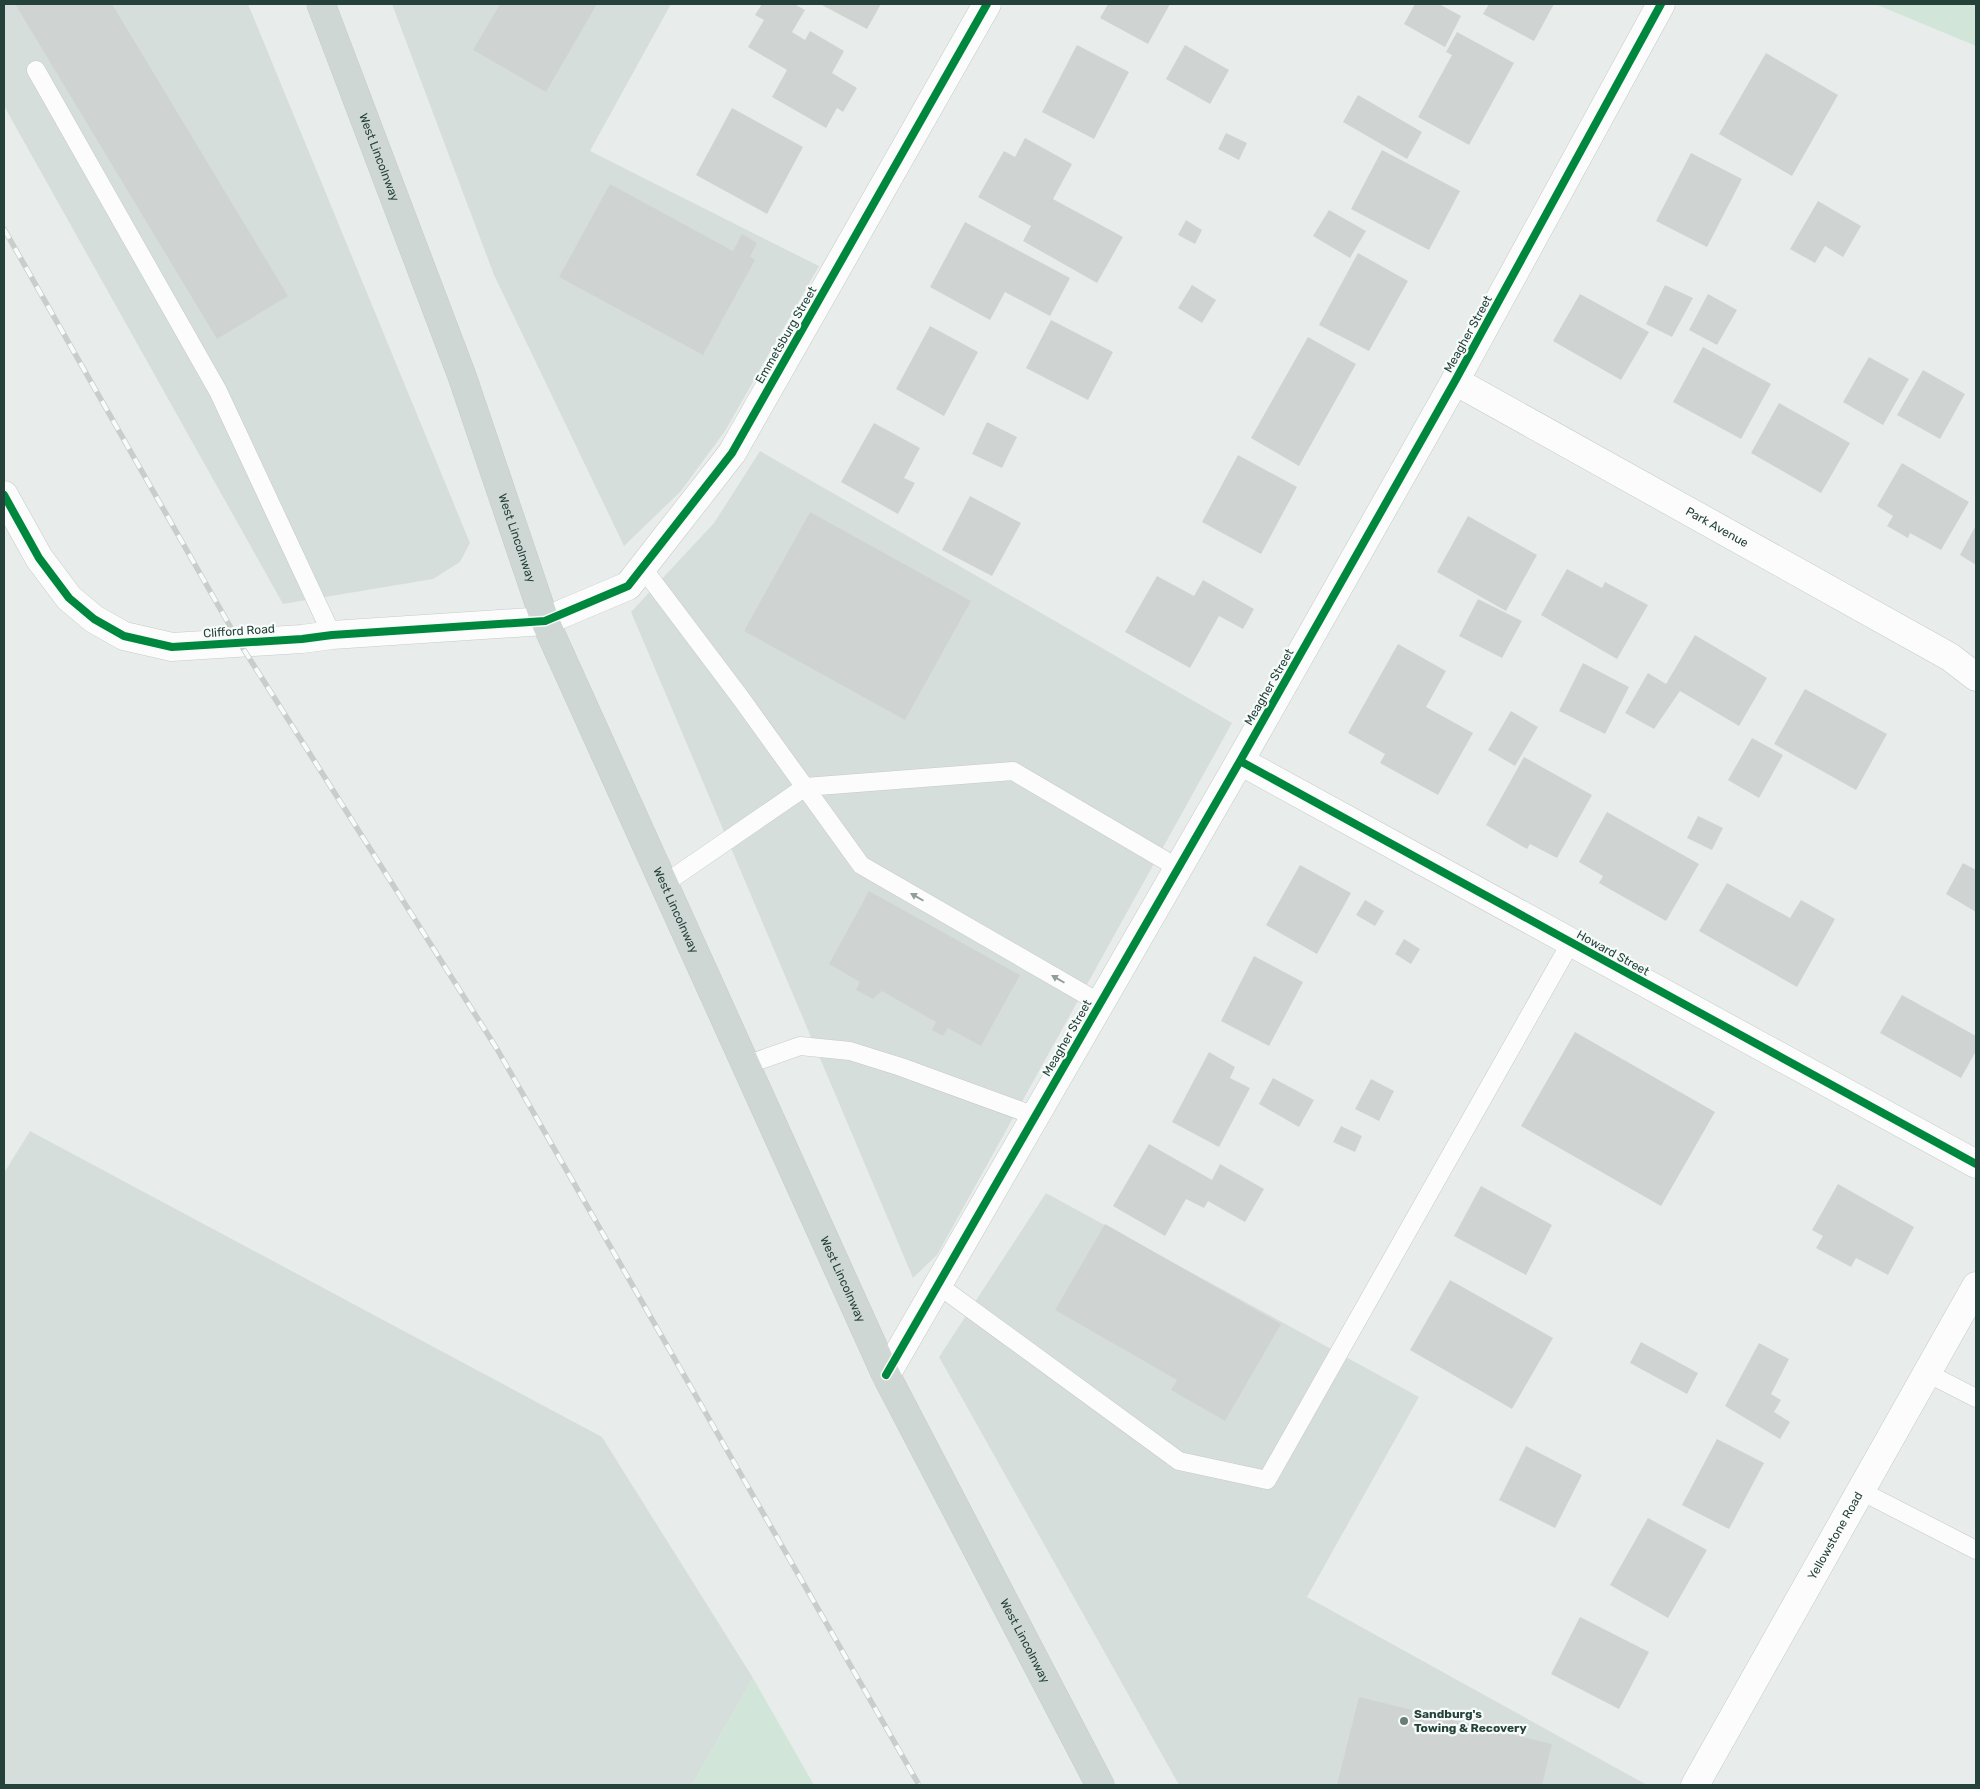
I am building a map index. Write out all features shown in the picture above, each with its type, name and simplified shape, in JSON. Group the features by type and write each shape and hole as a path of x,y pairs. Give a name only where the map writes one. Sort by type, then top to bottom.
{"main road":[{"name":"West Lincolnway","path":"321,4 462,376 545,621 886,1375 1100,1785"}],"street":[{"name":"Emmetsburg Street","path":"545,621 628,586 732,453 987,4"},
{"name":"Meagher Street","path":"886,1375 1240,761 1455,381 1661,4"},
{"name":"Park Avenue","path":"1455,381 1950,657 1976,677"},
{"name":"Clifford Road","path":"4,495 39,558 69,598 94,620 124,636 172,648 302,639 332,634 545,621"},
{"name":"Howard Street","path":"1240,761 1976,1164"},
{"name":"Yellowstone Road","path":"1695,1785 1976,1286"}],"lane":[{"path":"36,70 218,391 332,634"},
{"path":"642,567 861,865 1100,1003"},
{"path":"664,884 805,787 1013,771 1178,868"},
{"path":"938,1285 1179,1461 1267,1480 1571,942"},
{"path":"746,1065 800,1046 850,1051 901,1067 1035,1116"},
{"path":"1927,1374 1976,1398"},
{"path":"1861,1491 1976,1550"}],"shaded area":[{"path":"4,4 248,4 470,543 460,562 433,579 283,604 4,106"},
{"path":"392,4 671,4 590,151 819,266 725,431 681,491 624,546 494,275"},
{"path":"760,451 1232,723 937,1255 913,1278 631,612 714,523"},
{"path":"30,1131 602,1437 753,1678 692,1785 4,1785 4,1173"},
{"path":"1046,1193 1419,1397 1307,1597 1647,1785 1179,1785 939,1357"}],"green space":[{"path":"1875,4 1976,4 1976,46"},
{"path":"753,1678 814,1785 692,1785"}],"building":[{"path":"15,4 112,4 288,296 217,339"},
{"path":"500,4 597,4 546,92 473,50"},
{"path":"762,4 794,4 805,10 792,32 805,40 810,31 844,51 832,73 857,88 843,112 837,108 826,128 772,97 787,70 748,47 764,20 755,15"},
{"path":"820,4 881,4 867,29"},
{"path":"1108,4 1170,4 1148,44 1100,18"},
{"path":"1415,4 1439,4 1461,16 1445,47 1404,24"},
{"path":"1489,4 1554,4 1534,41 1483,14"},
{"path":"1457,32 1514,63 1469,145 1418,117 1452,55 1446,52"},
{"path":"1077,45 1129,72 1094,139 1042,112"},
{"path":"1185,45 1229,70 1210,104 1166,79"},
{"path":"1766,53 1838,95 1792,176 1719,134"},
{"path":"1358,95 1422,132 1407,159 1343,122"},
{"path":"732,108 803,147 767,214 696,175"},
{"path":"1226,133 1247,143 1239,160 1218,149"},
{"path":"1025,138 1072,164 1053,199 1123,237 1097,283 1023,241 1031,226 978,197 1004,151 1015,157"},
{"path":"1382,150 1460,191 1429,250 1351,209"},
{"path":"1691,153 1742,179 1707,247 1656,221"},
{"path":"610,184 733,251 742,234 757,243 750,257 755,260 703,355 559,277"},
{"path":"1818,201 1861,226 1843,257 1825,246 1815,263 1790,249"},
{"path":"1329,210 1366,231 1350,258 1313,236"},
{"path":"1186,220 1202,230 1195,244 1178,235"},
{"path":"965,222 1070,278 1050,316 1005,292 990,320 930,287"},
{"path":"1358,253 1408,281 1369,351 1319,325"},
{"path":"1192,285 1216,300 1202,323 1178,308"},
{"path":"1665,285 1693,298 1672,337 1646,324"},
{"path":"1580,294 1649,332 1621,380 1553,341"},
{"path":"1708,294 1737,310 1717,345 1689,330"},
{"path":"1051,320 1113,352 1088,400 1026,368"},
{"path":"930,326 978,352 944,416 896,389"},
{"path":"1308,337 1356,364 1299,466 1251,438"},
{"path":"1703,347 1771,384 1741,439 1673,402"},
{"path":"1869,357 1909,379 1883,425 1843,402"},
{"path":"1923,370 1965,394 1940,439 1897,415"},
{"path":"1779,403 1850,443 1821,493 1751,453"},
{"path":"987,422 1017,437 1002,468 972,454"},
{"path":"874,423 920,448 904,478 915,483 898,514 841,482"},
{"path":"1238,455 1297,487 1261,554 1202,522"},
{"path":"1902,463 1969,502 1941,550 1910,533 1908,538 1887,526 1893,516 1877,506"},
{"path":"970,496 1021,523 992,576 942,550"},
{"path":"810,512 971,601 905,720 744,631"},
{"path":"1468,516 1537,555 1506,611 1437,572"},
{"path":"1976,525 1976,565 1960,555"},
{"path":"1567,569 1602,588 1605,582 1648,605 1617,659 1541,615"},
{"path":"1157,576 1194,596 1203,580 1254,609 1243,629 1219,616 1190,668 1125,632"},
{"path":"1478,599 1522,621 1502,658 1459,636"},
{"path":"1695,635 1767,678 1739,726 1680,691 1654,729 1625,713 1648,673 1666,684"},
{"path":"1398,644 1446,671 1426,707 1473,733 1438,795 1380,763 1385,754 1348,733"},
{"path":"1583,663 1629,687 1605,734 1559,711"},
{"path":"1805,689 1887,734 1856,790 1774,744"},
{"path":"1511,711 1538,727 1515,766 1488,750"},
{"path":"1752,738 1783,755 1759,798 1728,780"},
{"path":"1524,757 1592,795 1557,858 1530,844 1527,849 1486,825"},
{"path":"1607,812 1699,864 1666,921 1599,883 1603,876 1579,862"},
{"path":"1698,816 1723,828 1712,850 1687,838"},
{"path":"1963,863 1976,870 1976,912 1946,894"},
{"path":"1300,865 1351,893 1317,954 1266,925"},
{"path":"1727,883 1790,918 1801,900 1835,919 1797,987 1699,931"},
{"path":"869,891 1020,975 981,1046 948,1028 943,1036 932,1030 936,1022 882,991 873,999 856,990 860,982 829,964"},
{"path":"1365,900 1384,911 1375,926 1356,915"},
{"path":"1404,939 1420,949 1411,964 1395,954"},
{"path":"1254,956 1303,982 1269,1046 1221,1021"},
{"path":"1902,995 1976,1036 1976,1051 1961,1078 1880,1033"},
{"path":"1575,1032 1715,1112 1661,1206 1521,1126"},
{"path":"1209,1052 1235,1067 1230,1078 1250,1088 1219,1147 1172,1122"},
{"path":"1273,1078 1314,1100 1299,1127 1259,1104"},
{"path":"1371,1079 1394,1091 1379,1121 1355,1109"},
{"path":"1341,1126 1362,1136 1355,1152 1333,1142"},
{"path":"1149,1144 1212,1180 1220,1164 1264,1189 1245,1222 1208,1201 1204,1208 1186,1199 1165,1236 1113,1206"},
{"path":"1838,1184 1914,1227 1888,1275 1856,1258 1851,1267 1816,1248 1823,1236 1812,1230"},
{"path":"1481,1186 1552,1225 1526,1275 1454,1236"},
{"path":"1105,1224 1281,1324 1225,1421 1171,1390 1177,1380 1055,1310"},
{"path":"1450,1280 1553,1338 1512,1409 1410,1350"},
{"path":"1641,1342 1698,1373 1687,1394 1630,1363"},
{"path":"1759,1343 1789,1359 1771,1394 1781,1400 1774,1412 1790,1422 1780,1439 1725,1406"},
{"path":"1717,1439 1764,1463 1729,1529 1682,1505"},
{"path":"1526,1446 1582,1475 1555,1528 1499,1500"},
{"path":"1648,1518 1707,1550 1668,1618 1610,1585"},
{"path":"1580,1617 1649,1652 1619,1709 1551,1674"},
{"name":"Sandburg's Towing & Recovery","path":"1359,1697 1552,1744 1542,1785 1337,1785"}],"railway":[{"path":"4,229 239,642 497,1049 919,1785"}],"cycle path":[{"path":"4,495 39,558 69,598 94,619 124,636 172,647 545,621 628,586 732,453 987,4"},
{"path":"886,1375 1240,761 1455,381 1661,4"},
{"path":"1240,761 1976,1164"}],"place":[{"name":"Sandburg's Towing & Recovery","path":"1404,1721"}]}
